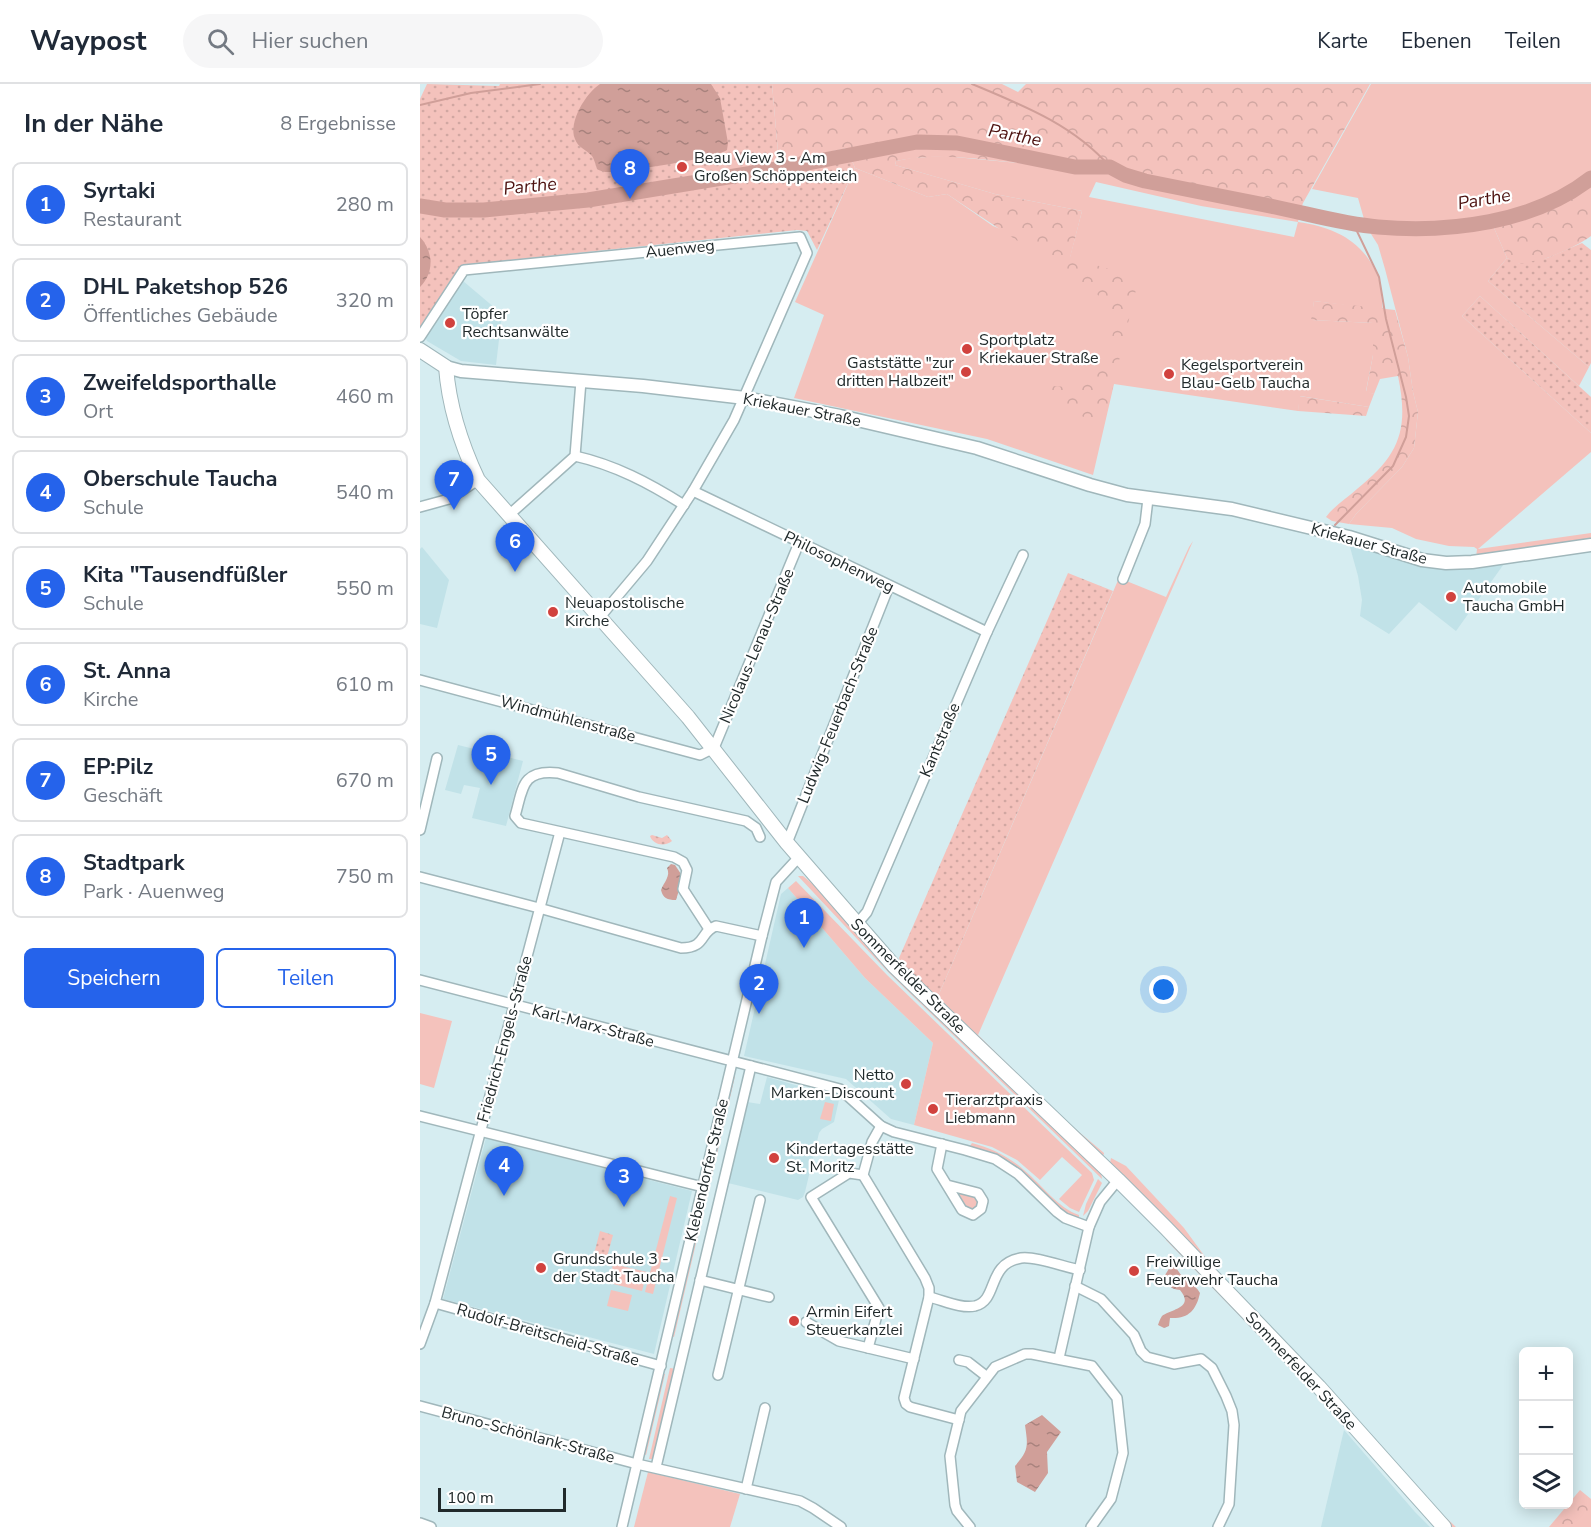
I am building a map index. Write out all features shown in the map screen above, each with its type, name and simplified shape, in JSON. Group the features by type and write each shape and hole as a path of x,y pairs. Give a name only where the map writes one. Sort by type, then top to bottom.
{"main road":[{"path":"420,350 446,367"},
{"name":"Sommerfelder Straße","path":"446,367 452,409 459,436 478,480 714,748 787,843 856,925 894,966 1118,1180 1319,1388 1444,1527"}],"street":[{"name":"Auenweg","path":"420,337 464,270 800,237 807,253 745,398"},
{"name":"Kriekauer Straße","path":"446,367 461,371 745,398 866,422 977,448 1090,485 1148,499 1232,509 1349,537 1422,560 1446,563 1472,562 1591,545"},
{"path":"509,515 575,456 581,381"},
{"path":"600,617 647,561 693,491 745,398"},
{"path":"575,456 623,471 647,482 684,505"},
{"path":"420,507 449,499 478,480"},
{"name":"Philosophenweg","path":"693,491 987,632"},
{"path":"1124,579 1145,524 1148,499"},
{"name":"Nicolaus-Lenau-Straße","path":"714,748 800,543"},
{"name":"Kantstraße","path":"856,925 867,912 987,632 1023,555"},
{"name":"Ludwig-Feuerbach-Straße","path":"787,843 889,586"},
{"name":"Windmühlenstraße","path":"420,680 700,755 714,748"},
{"path":"420,830 437,758"},
{"path":"709,929 683,889 687,870 680,859 522,824 516,818 522,787 536,775 558,773 639,797 744,820 754,826 760,837"},
{"name":"Friedrich-Engels-Straße","path":"420,1344 435,1303 560,832"},
{"name":"Klebendorfer Straße","path":"622,1527 776,882 799,857"},
{"path":"420,877 681,948 699,943 709,929 719,926 762,936"},
{"name":"Karl-Marx-Straße","path":"420,980 840,1089 881,1126"},
{"name":"Klebendorfer Straße","path":"656,1467 751,1066"},
{"path":"420,1116 703,1187"},
{"path":"959,1420 910,1407 904,1398 929,1297 929,1288 862,1175 872,1142 881,1126 894,1132 979,1154 1005,1165 1018,1174 1065,1218 1089,1227"},
{"path":"942,1144 937,1169 947,1185"},
{"path":"862,1175 849,1173 811,1197 879,1308 868,1348"},
{"path":"1059,1358 1089,1227 1100,1202 1118,1180"},
{"path":"718,1375 760,1200"},
{"path":"929,1297 968,1306 981,1303 989,1295 994,1279 1001,1268 1012,1261 1023,1258 1080,1270"},
{"path":"700,1280 769,1297"},
{"path":"1075,1286 1101,1299 1134,1335 1141,1351 1147,1357 1174,1364 1201,1359 1212,1368 1232,1411 1234,1425 1229,1504 1218,1527"},
{"name":"Rudolf-Breitscheid-Straße","path":"435,1303 661,1366"},
{"path":"806,1322 839,1341 914,1359"},
{"path":"970,1527 955,1505 949,1462 964,1406 994,1367 1025,1354 1039,1354 1092,1366 1117,1398 1123,1453 1111,1499 1091,1527"},
{"path":"959,1360 968,1362 986,1376"},
{"name":"Bruno-Schönlank-Straße","path":"420,1406 637,1464 800,1501 841,1527"},
{"path":"746,1489 765,1408"},
{"path":"420,1523 431,1527"}],"shaded area":[{"path":"463,281 502,314 496,365 461,361 427,341 425,337"},
{"path":"1348,540 1408,562 1506,561 1456,631 1419,602 1389,634 1360,616 1362,600"},
{"path":"422,547 449,580 437,628 420,624 420,549"},
{"path":"458,745 523,761 506,826 472,818 480,788 464,785 461,794 445,790"},
{"path":"788,888 865,978 933,1043 914,1125 891,1119 846,1079 744,1056 781,894"},
{"name":"Kindertagesstätte St. Moritz","path":"767,1077 838,1097 839,1100 834,1122 819,1133 805,1192 798,1200 728,1183 747,1102 760,1104"},
{"path":"486,1138 692,1191 654,1354 443,1299"},
{"path":"1344,1430 1415,1512 1430,1527 1321,1527"}],"green space":[{"path":"427,84 499,86 500,84 772,84 779,163 847,148 855,168 817,250 807,231 797,230 462,265 420,327 420,99"},
{"path":"772,84 1002,84 1018,92 1026,84 1370,84 1300,212 1046,166 953,157 924,157 896,161 895,165 995,194 1082,211 1070,258 1139,277 1104,424 1099,419 1096,422 1048,400 1046,390 1049,392 1053,386 1072,386 1087,380 1100,370 1108,356 1112,341 1112,325 1106,308 1096,293 947,194 928,197 855,168 847,148 779,163"},
{"path":"1371,84 1591,84 1591,179 1560,199 1491,221 1507,258 1488,281 1589,367 1579,386 1480,296 1462,316 1591,433 1591,452 1478,549 1591,533 1591,541 1476,558 1477,549 1474,547 1449,546 1416,539 1392,528 1349,524 1402,467 1414,448 1418,412 1408,357 1385,269 1378,245 1366,226 1358,198 1312,189"},
{"path":"944,156 1073,168 1300,212 1298,222 1335,232 1356,245 1365,254 1378,277 1383,310 1314,301 1312,320 1373,323 1373,355 1366,391 1374,394 1369,407 1300,396 1298,411 1114,384 1093,475 987,439 794,398 824,315 795,302 855,168 928,197 947,194 993,226 1070,257 1082,211 995,194 895,165 896,161","holes":["1096,182 1201,206 1298,222 1294,237 1089,197"]},
{"path":"1591,179 1591,236 1567,250 1536,261 1518,264 1507,258 1491,221 1560,199"},
{"path":"1582,243 1591,250 1591,363 1589,367 1488,281 1507,258 1520,264 1547,258"},
{"path":"1480,296 1591,397 1591,433 1462,316"},
{"path":"1314,301 1395,310 1408,357 1418,412 1414,448 1402,467 1349,524 1332,521 1326,517 1372,477 1392,452 1401,426 1401,395 1398,376 1380,379 1374,394 1366,392 1373,355 1373,323 1311,320"},
{"path":"1299,396 1369,407 1366,416 1298,411"},
{"path":"1193,541 978,1035 1066,1121 1104,1153 1103,1157 936,1001 1119,578 1166,597"},
{"path":"1068,573 1113,591 936,1001 899,958"},
{"path":"667,835 672,841 660,844 652,839 650,836 662,838"},
{"path":"798,876 803,876 814,885 892,970 1101,1172 1102,1179 889,973"},
{"path":"796,881 887,975 1092,1173 1094,1180 1079,1212 1059,1199 1082,1175 1062,1157 1040,1180 1017,1160 992,1147 914,1125 933,1043 865,978 788,888"},
{"path":"420,1013 452,1021 434,1088 420,1084"},
{"path":"733,1076 735,1076 711,1180 709,1180"},
{"path":"825,1102 834,1104 831,1121 820,1119"},
{"path":"972,1143 993,1150 1013,1161 1057,1202 1079,1217 1065,1213 995,1156 970,1146"},
{"path":"1111,1158 1126,1166 1184,1228 1214,1269 1428,1501 1456,1527 1451,1527 1426,1503 1110,1163"},
{"path":"1098,1179 1102,1183 1088,1211 1083,1216 1086,1204"},
{"path":"961,1191 975,1195 980,1200 975,1212 965,1208 957,1196"},
{"path":"670,1196 677,1198 653,1294 645,1292"},
{"path":"701,1209 704,1209 674,1337 671,1336"},
{"path":"600,1231 613,1235 607,1257 594,1254"},
{"path":"1166,1240 1170,1240 1299,1372 1297,1375"},
{"path":"613,1264 647,1272 642,1291 609,1283"},
{"path":"611,1290 632,1295 628,1311 607,1306"},
{"path":"670,1368 677,1369 672,1378 656,1456 649,1459"},
{"path":"663,1374 665,1374 646,1455 644,1454"},
{"path":"648,1472 740,1494 730,1527 634,1527"},
{"path":"1580,1490 1591,1499 1591,1527 1549,1527 1564,1509 1573,1509 1573,1498"}],"water":[{"path":"600,84 711,84 720,98 728,143 727,150 706,157 648,168 615,172 598,169 592,156 576,142 573,132 580,108 589,94"},
{"path":"420,237 430,255 430,268 420,287"},
{"path":"671,864 675,865 683,877 676,900 666,898 661,890 668,876 667,868"},
{"path":"1170,1267 1176,1267 1200,1293 1190,1313 1182,1317 1170,1318 1169,1326 1164,1328 1158,1325 1162,1316 1180,1307 1185,1301 1180,1290 1171,1287 1167,1281 1165,1275"},
{"path":"1042,1415 1061,1432 1047,1452 1048,1473 1035,1492 1017,1482 1015,1466 1023,1456 1026,1447 1025,1425"}],"waterway":[{"path":"420,105 471,93 540,84"},
{"path":"972,84 1028,108 1064,128 1096,152 1110,167"},
{"name":"Parthe","path":"420,206 445,210 484,210 588,200 777,169 917,142 957,143 1075,167 1110,167 1125,175 1145,181 1352,224 1378,227 1433,228 1490,222 1544,205 1591,178"},
{"path":"1335,525 1393,466 1406,437 1409,416 1386,319 1379,277 1353,223"}],"place":[{"name":"Beau View 3 - Am Großen Schöppenteich","path":"682,167"},
{"name":"Stadtpark","path":"630,199"},
{"name":"Töpfer Rechtsanwälte","path":"450,323"},
{"name":"Sportplatz Kriekauer Straße","path":"967,349"},
{"name":"Gaststätte \"zur dritten Halbzeit\"","path":"966,372"},
{"name":"Kegelsportverein Blau-Gelb Taucha","path":"1169,374"},
{"name":"EP:Pilz","path":"454,510"},
{"name":"St. Anna","path":"515,572"},
{"name":"Automobile Taucha GmbH","path":"1451,597"},
{"name":"Neuapostolische Kirche","path":"553,612"},
{"name":"Kita \"Tausendfüßler","path":"491,785"},
{"name":"Syrtaki","path":"804,948"},
{"name":"DHL Paketshop 526","path":"759,1014"},
{"name":"Netto Marken-Discount","path":"906,1084"},
{"name":"Tierarztpraxis Liebmann","path":"933,1109"},
{"name":"Kindertagesstätte St. Moritz","path":"774,1158"},
{"name":"Oberschule Taucha","path":"504,1196"},
{"name":"Zweifeldsporthalle","path":"624,1207"},
{"name":"Grundschule 3 - der Stadt Taucha","path":"541,1268"},
{"name":"Freiwillige Feuerwehr Taucha","path":"1134,1271"},
{"name":"Armin Eifert Steuerkanzlei","path":"794,1321"}]}
